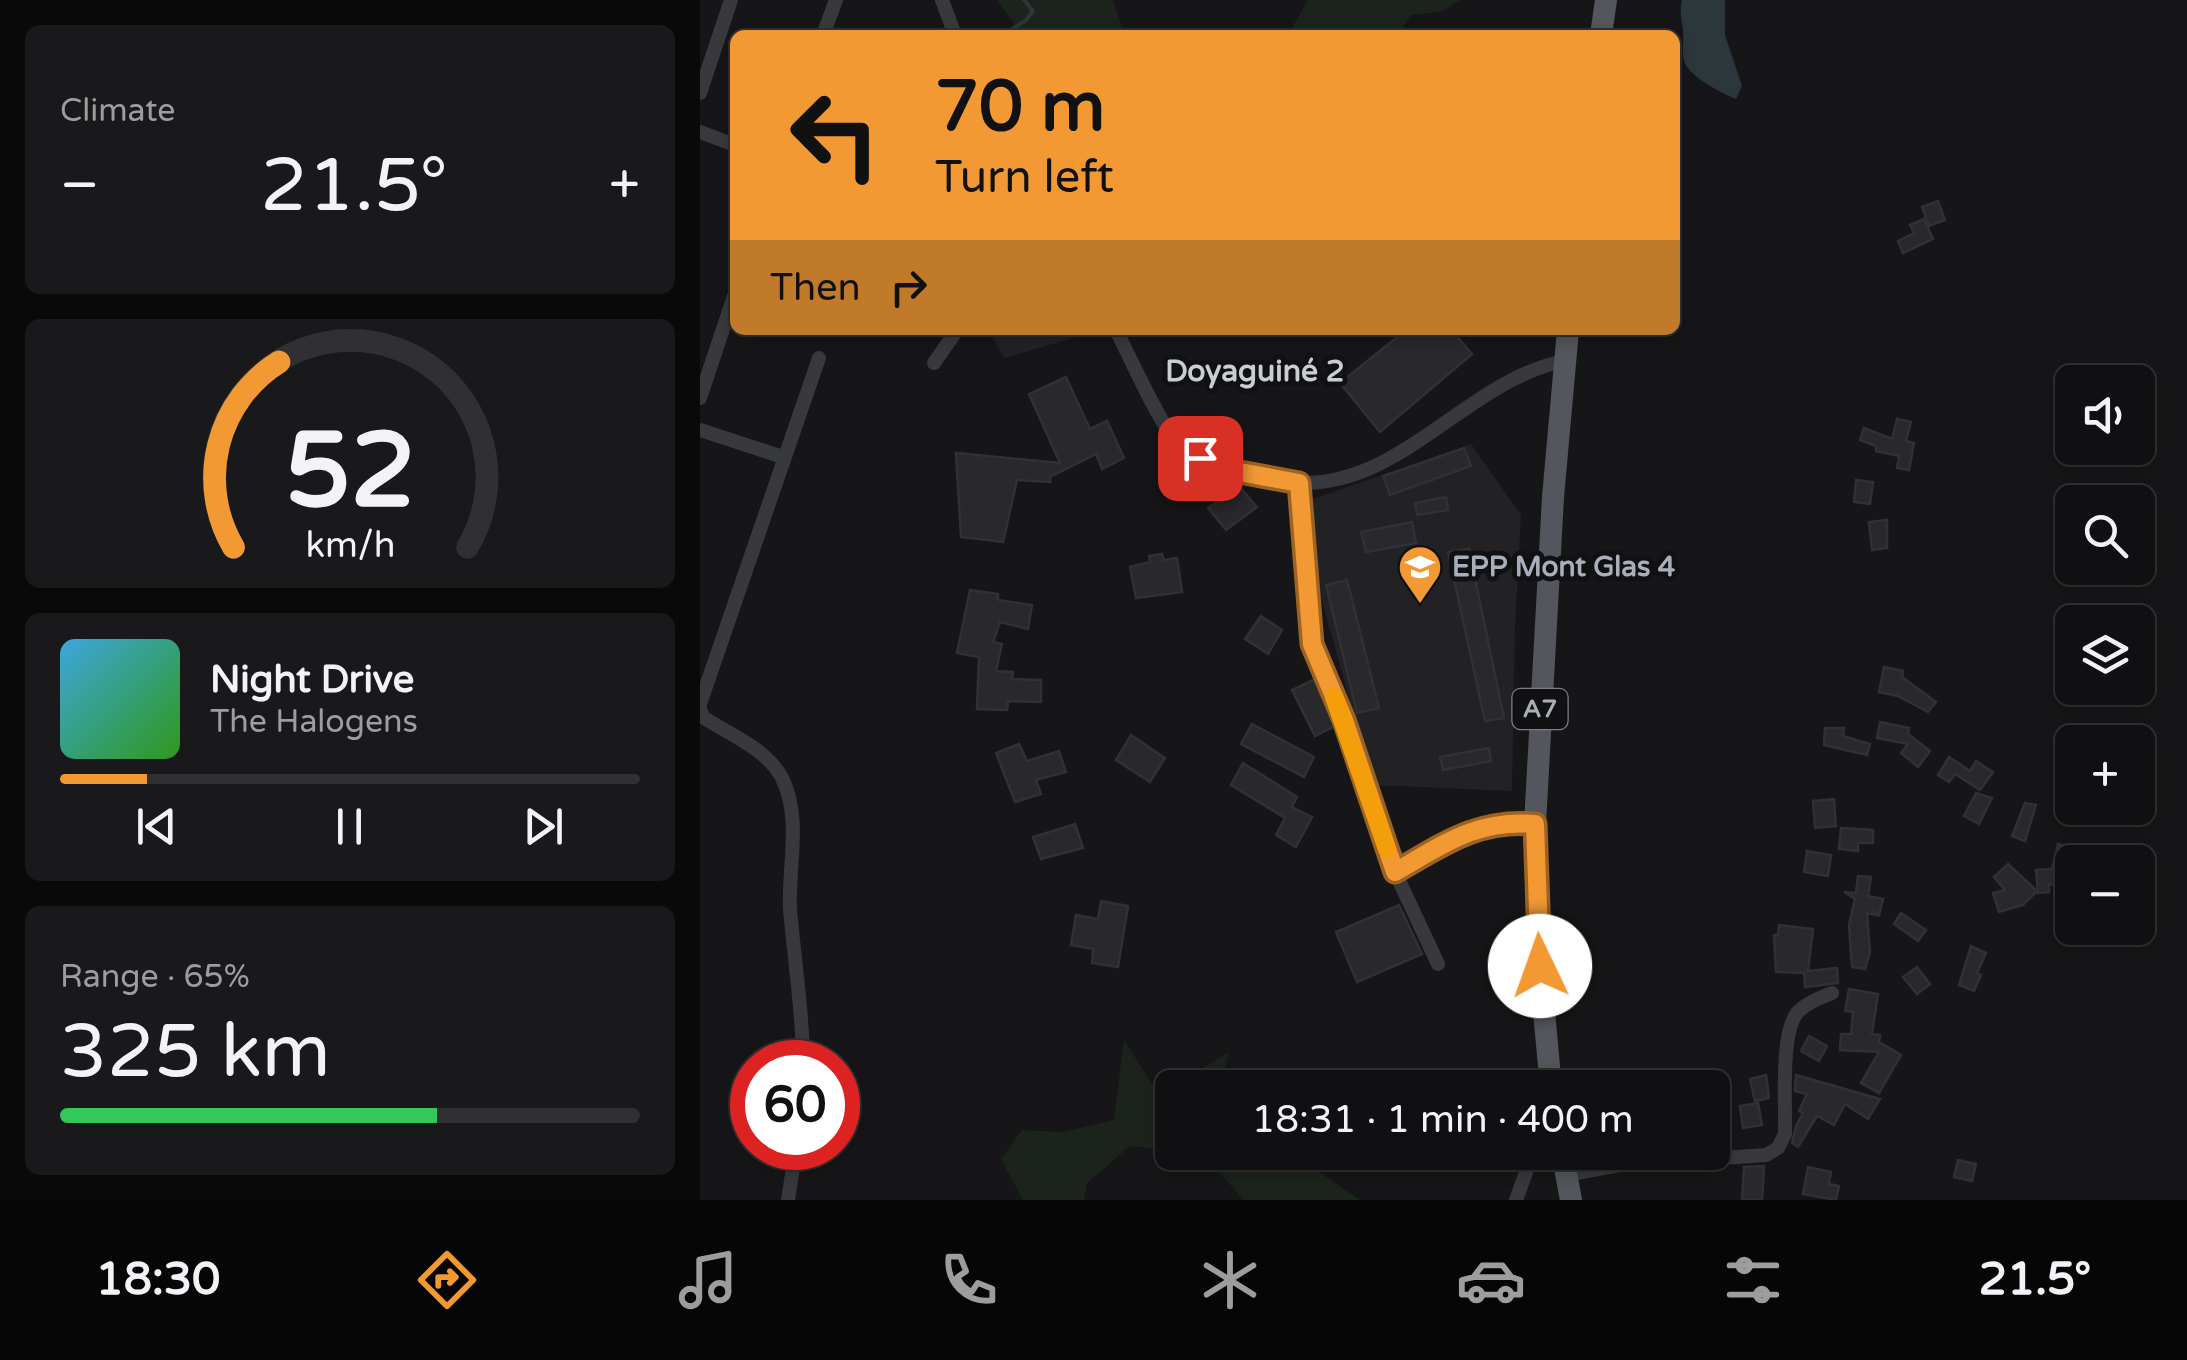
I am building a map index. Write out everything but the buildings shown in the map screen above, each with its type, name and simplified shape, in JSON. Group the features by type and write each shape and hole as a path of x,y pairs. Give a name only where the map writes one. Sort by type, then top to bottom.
{"main road":[{"path":"1602,30 1606,0"},
{"path":"1615,30 1619,0"},
{"name":"A7","path":"1549,1070 1537,936 1535,824 1553,497 1567,335"},
{"path":"1565,1170 1570,1200"}],"street":[{"path":"700,93 731,0"},
{"path":"825,30 836,0"},
{"path":"942,0 952,30"},
{"path":"700,132 730,142"},
{"path":"700,398 730,308"},
{"path":"934,362 953,335"},
{"path":"1119,335 1175,441 1200,458 1229,470 1299,483 1351,476 1379,464 1512,379 1543,365 1564,361"},
{"path":"804,1040 790,904 790,806 782,780 759,752 703,718 700,707 819,358"},
{"path":"700,430 783,457"},
{"path":"1299,483 1312,644 1344,720 1395,872 1438,964"},
{"path":"1395,872 1485,826 1506,821 1535,824"},
{"path":"1730,1158 1766,1155 1778,1148 1785,1134 1788,1031 1798,1013 1832,993"},
{"path":"788,1200 793,1170"},
{"path":"1516,1200 1526,1170"}],"shaded area":[{"path":"997,0 1113,0 1122,30 1018,30"},
{"path":"1308,0 1460,0 1440,12 1411,15 1400,30 1291,30"},
{"path":"1682,0 1725,0 1725,35 1742,86 1736,99 1700,79 1685,63"},
{"path":"991,335 1084,335 1004,358"},
{"name":"EPP Mont Glas 4","path":"1471,444 1521,515 1512,791 1373,785 1317,583 1308,501"},
{"path":"1124,1040 1155,1089 1155,1149 1130,1146 1087,1183 1084,1200 1023,1200 1001,1159 1022,1130 1063,1132 1114,1120"},
{"path":"1229,1052 1224,1070 1200,1070"},
{"path":"1213,1170 1316,1170 1360,1200 1244,1200"}],"waterway":[{"path":"1010,30 1033,11 1024,0"}],"slow traffic":[{"path":"1334,697 1387,849"}],"place":[{"name":"EPP Mont Glas 4","path":"1420,605"}],"district":[{"name":"Doyaguiné 2","path":"1255,371"}],"route":[{"path":"1200,458 1229,470 1299,483 1312,644 1344,720 1395,872 1485,826 1506,821 1535,824 1540,966"}]}
